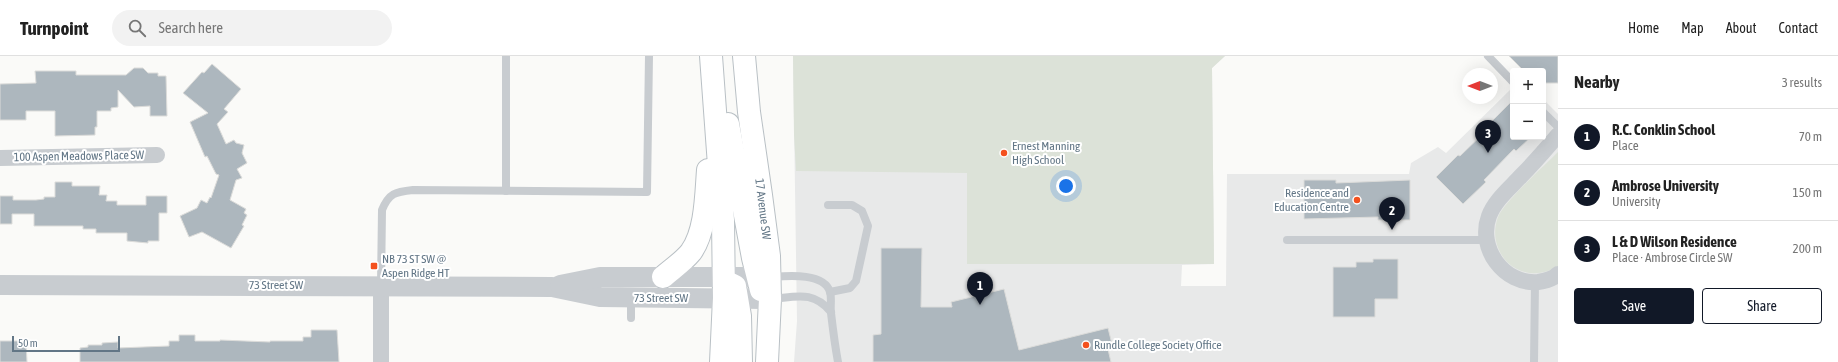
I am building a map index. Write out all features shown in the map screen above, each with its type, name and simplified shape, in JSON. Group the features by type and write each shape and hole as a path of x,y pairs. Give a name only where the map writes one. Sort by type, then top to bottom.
{"main road":[{"path":"712,56 728,291 741,362"},
{"path":"712,56 764,277"},
{"name":"17 Avenue SW","path":"744,56 748,112 762,194 764,277 770,299 767,362"},
{"path":"663,277 690,252 695,245 705,214 714,101"},
{"path":"721,362 728,291"}],"street":[{"path":"1558,135 1493,207 1486,223 1486,240 1492,258 1504,271 1518,279 1535,282 1549,279 1558,274"},
{"name":"100 Aspen Meadows Place SW","path":"0,158 158,155"},
{"name":"73 Street SW","path":"552,287 600,277 663,277 770,299"},
{"name":"73 Street SW","path":"0,285 381,285 552,287 600,298 631,298 728,291 764,277"},
{"path":"381,285 381,362"}],"lane":[{"path":"506,56 506,191"},
{"path":"381,285 382,210 387,199 396,192 413,190 647,192 649,56"},
{"path":"1488,56 1510,79"},
{"path":"1546,115 1558,127"},
{"path":"828,205 852,205 862,211 868,226 856,280 850,288 830,292"},
{"path":"1287,240 1486,240"},
{"path":"764,277 797,276 815,279 825,285 830,292 831,312 838,362"},
{"path":"1534,362 1535,282"},
{"path":"770,299 810,297 823,302 831,312"},
{"path":"631,298 631,318"}],"shaded area":[{"path":"793,56 1225,56 1212,68 1214,264 1182,265 1181,286 1226,286 1227,174 1409,174 1411,163 1438,147 1446,153 1496,104 1498,104 1498,102 1510,90 1510,140 1546,140 1546,102 1558,114 1558,362 794,362 797,321"},
{"name":"Ernest Manning High School","path":"793,56 1225,56 1212,68 1214,264 967,264 967,173 796,171"},
{"path":"1558,152 1558,266 1548,271 1527,273 1509,264 1504,259 1497,246 1495,229 1498,217 1508,202"}],"building":[{"path":"1509,56 1558,56 1558,83 1546,83 1546,68 1521,68"},
{"path":"212,64 241,89 224,109 228,112 217,124 226,144 234,140 236,143 244,145 242,153 247,163 237,169 242,178 236,180 230,200 246,209 244,213 247,215 242,225 244,226 231,248 202,232 189,237 180,216 197,208 201,200 207,203 210,197 211,198 219,175 216,174 207,156 205,157 190,122 208,113 183,93 202,72 204,73"},
{"path":"134,68 143,68 148,73 158,73 158,76 166,76 167,116 150,116 150,106 134,107 118,90 118,107 111,108 111,111 97,111 97,127 95,127 95,135 55,136 55,111 26,111 26,120 0,120 0,84 36,83 35,71 76,71 76,75 126,75"},
{"path":"1510,103 1510,140 1528,140 1516,151 1514,149 1484,180 1486,182 1463,204 1436,177 1491,126 1489,124"},
{"name":"Residence and Education Centre","path":"1304,180 1336,180 1336,183 1410,180 1410,220 1378,220 1378,217 1304,219"},
{"path":"55,182 72,182 72,186 100,186 99,195 107,195 106,201 117,201 117,205 146,205 146,196 167,196 167,213 159,213 159,241 148,241 148,243 127,241 127,233 96,233 96,229 83,229 83,226 34,226 34,214 12,214 12,224 0,224 0,196 13,196 13,200 36,200 44,199 44,197 55,197"},
{"path":"881,248 922,248 921,307 952,307 951,302 1004,289 1019,350 1108,328 1112,344 1107,345 1111,362 873,362 873,335 881,334"},
{"path":"1373,259 1398,259 1398,299 1375,299 1375,317 1333,317 1333,267 1356,267 1356,262 1373,262"},
{"path":"311,330 337,330 339,362 80,362 80,348 88,347 88,345 102,345 102,343 118,342 118,348 169,346 169,341 179,341 179,335 195,335 195,341 303,341 303,337 311,337"},
{"path":"0,341 26,341 27,362 0,362"}],"place":[{"name":"Ernest Manning High School","path":"1004,153"},
{"name":"L & D Wilson Residence","path":"1488,153"},
{"name":"Residence and Education Centre","path":"1357,200"},
{"name":"Ambrose University","path":"1392,230"},
{"name":"NB 73 ST SW @ Aspen Ridge HT","path":"374,266"},
{"name":"R.C. Conklin School","path":"980,305"},
{"name":"Rundle College Society Office","path":"1086,345"}]}
